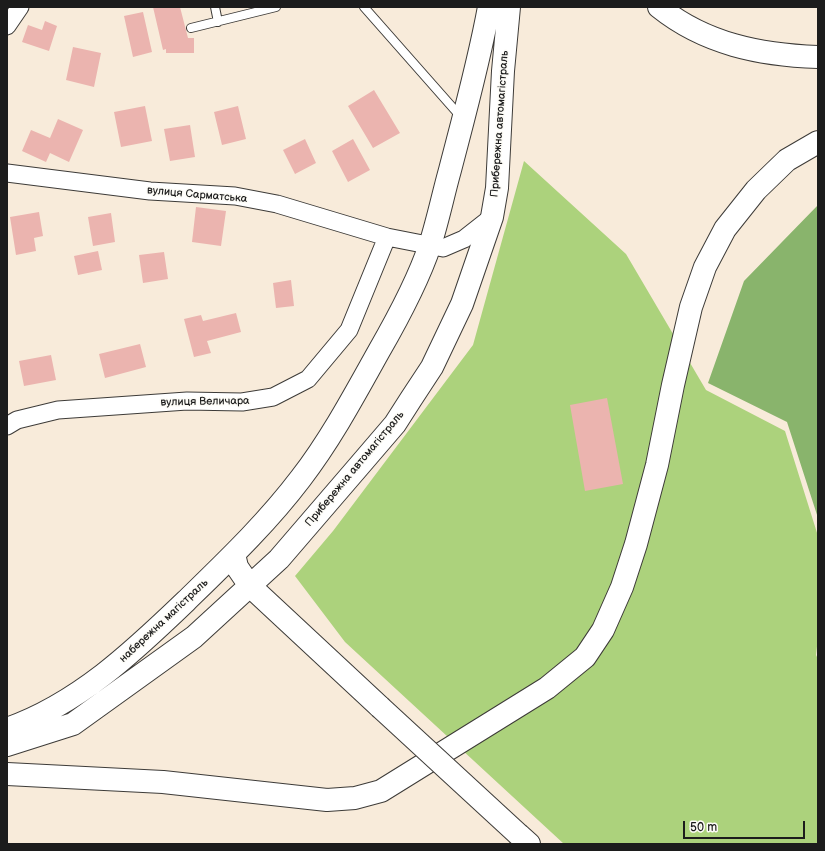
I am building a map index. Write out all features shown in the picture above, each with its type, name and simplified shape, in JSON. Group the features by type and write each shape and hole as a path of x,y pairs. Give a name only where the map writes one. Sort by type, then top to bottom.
{"main road":[{"path":"488,7 481,46 430,246 399,315 351,403 301,478 234,554 237,567 250,586 524,839"},
{"name":"Прибережна автомагістраль","path":"7,745 73,724 194,637 279,560 395,424 432,366 462,304 492,217 497,188 503,71 509,7"},
{"path":"659,7 677,22 716,41 756,51 818,57"},
{"path":"7,774 163,782 327,800 355,798 381,791 547,688 585,657 603,630 622,587 636,544 657,465 673,385 691,308 705,267 725,228 756,190 787,160 818,142"},
{"name":"набережна магістраль","path":"7,729 24,723 57,706 95,682 136,650 234,554"}],"street":[{"path":"7,26 20,7"},
{"name":"вулиця Сарматська","path":"7,173 150,191 235,196 277,204 387,237 443,248 464,239 492,217"},
{"name":"вулиця Величара","path":"7,426 17,420 58,410 187,401 242,402 274,397 308,379 349,330 387,237"}],"lane":[{"path":"215,7 218,22"},
{"path":"191,28 276,7"},
{"path":"364,7 463,120"}],"green space":[{"path":"524,161 626,254 706,390 785,431 818,536 818,638 816,655 818,659 818,844 564,844 345,642 295,576 333,531 473,345"},
{"path":"818,205 818,518 787,422 708,383 744,281"}],"building":[{"path":"153,7 180,7 188,38 194,38 194,53 166,53 166,49 163,50"},
{"path":"143,12 152,52 133,57 124,16"},
{"path":"45,21 57,26 49,51 22,42 28,25 42,30"},
{"path":"73,47 101,53 94,87 66,80"},
{"path":"374,90 400,133 373,148 348,106"},
{"path":"145,106 152,141 121,147 114,112"},
{"path":"238,106 246,139 222,145 214,112"},
{"path":"58,119 83,130 69,162 50,153 46,162 22,151 31,130 50,138"},
{"path":"190,125 195,157 170,161 164,129"},
{"path":"305,139 316,163 295,174 283,150"},
{"path":"353,139 370,170 348,182 332,151"},
{"path":"196,207 226,211 221,246 192,242"},
{"path":"39,212 43,236 34,238 36,251 16,255 10,217"},
{"path":"111,213 115,242 93,246 88,217"},
{"path":"98,251 102,270 78,275 74,256"},
{"path":"164,252 168,279 143,283 139,255"},
{"path":"291,280 294,306 276,308 273,283"},
{"path":"236,313 241,332 207,341 211,353 194,357 184,319 201,315 203,321"},
{"path":"140,344 146,367 105,378 99,354"},
{"path":"51,355 56,380 24,386 19,361"},
{"path":"607,398 623,484 585,491 570,405"}]}
